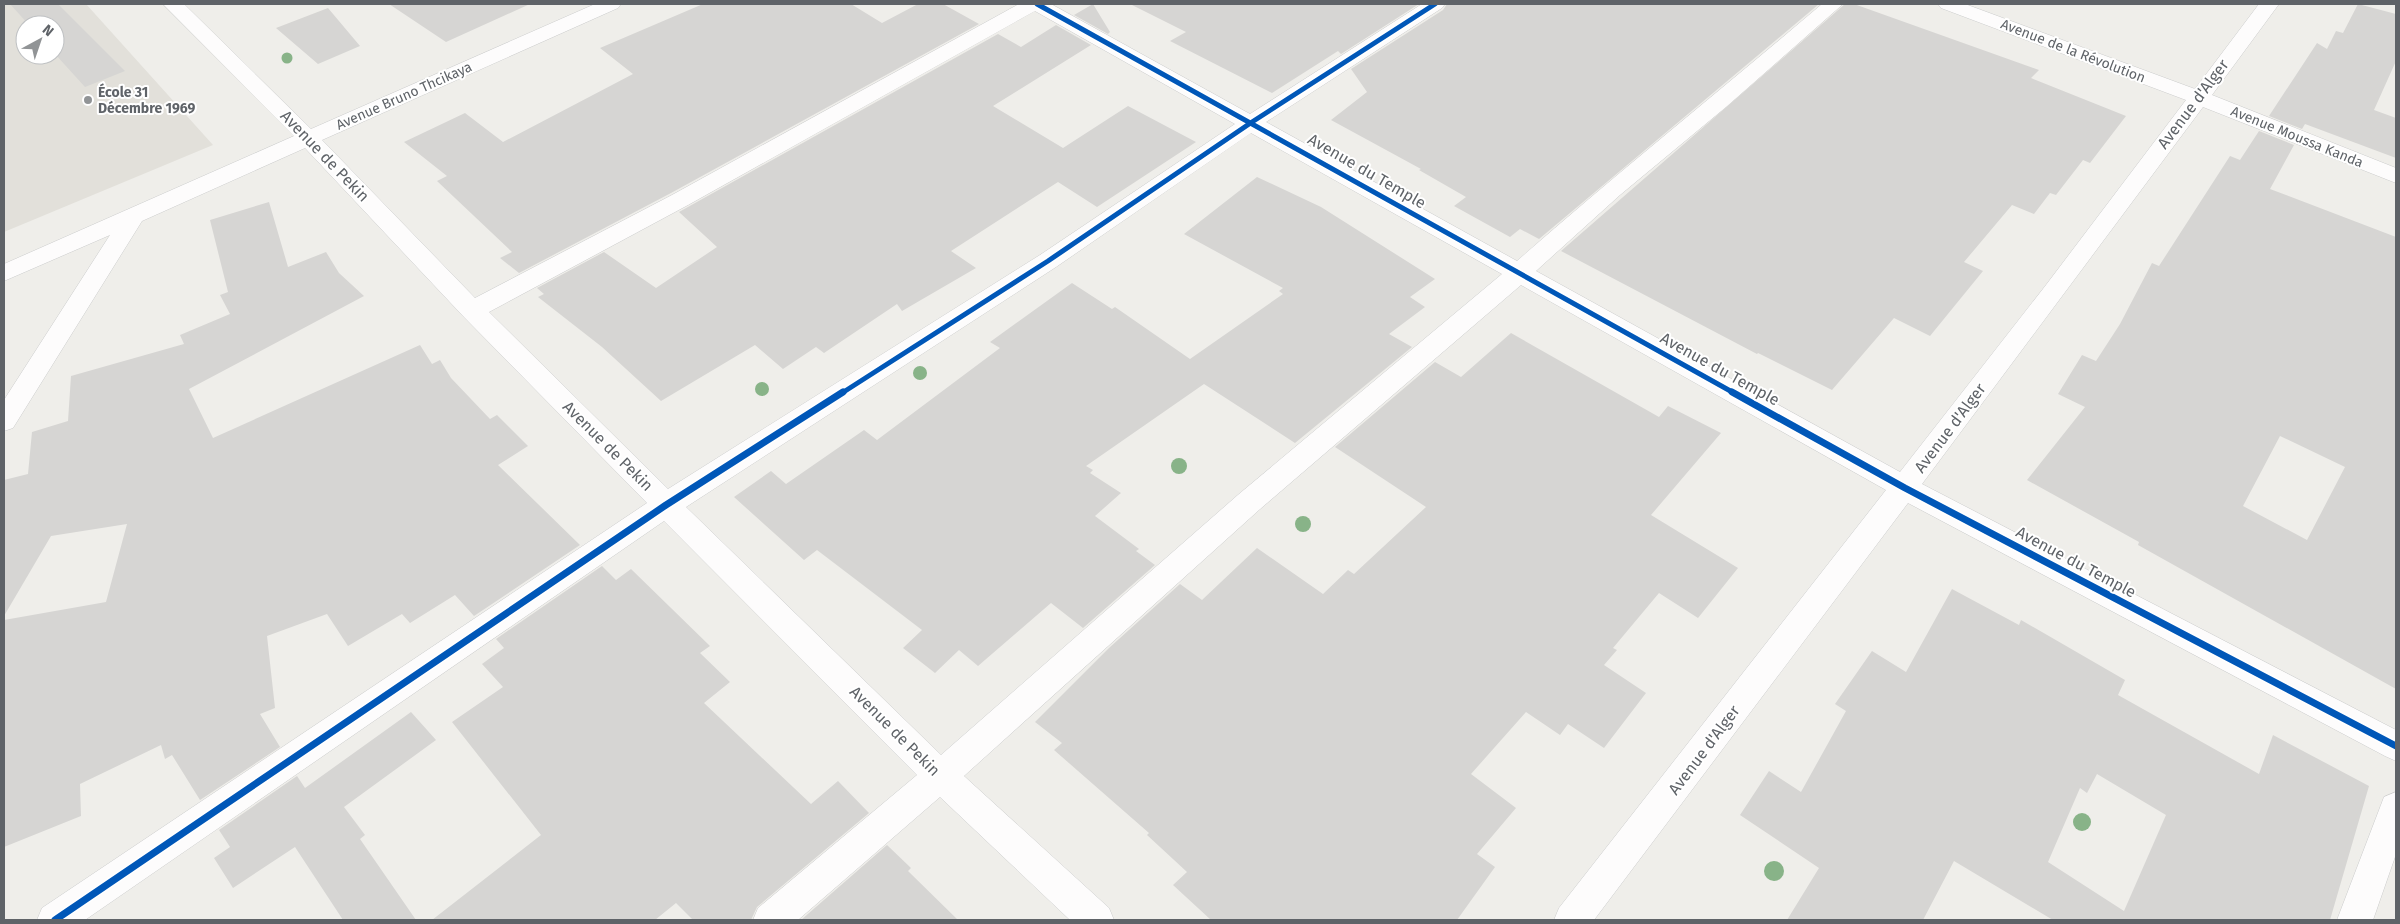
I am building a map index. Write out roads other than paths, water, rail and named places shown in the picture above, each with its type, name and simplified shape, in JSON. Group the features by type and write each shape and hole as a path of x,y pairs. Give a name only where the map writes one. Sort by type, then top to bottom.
{"street":[{"name":"Avenue Bruno Thcikaya","path":"4,273 611,4"},
{"path":"472,310 680,200 1033,4"},
{"name":"Avenue du Temple","path":"1037,4 1252,122 1905,488 2396,746"},
{"path":"55,920 666,505 1048,261 1252,122 1436,4"},
{"path":"771,920 940,776 1248,502 1519,273 1612,190 1718,103 1833,4"},
{"name":"Avenue de la Révolution","path":"1948,4 2197,98"},
{"name":"Avenue d'Alger","path":"1572,920 1905,488 2268,4"},
{"name":"Avenue de Pekin","path":"177,5 309,139 472,310 666,505 940,776 1096,920"},
{"name":"Avenue Moussa Kanda","path":"2197,98 2396,176"},
{"path":"4,421 133,217"},
{"path":"2355,920 2396,808"}],"place":[{"name":"École 31 Décembre 1969","path":"88,100"}]}
